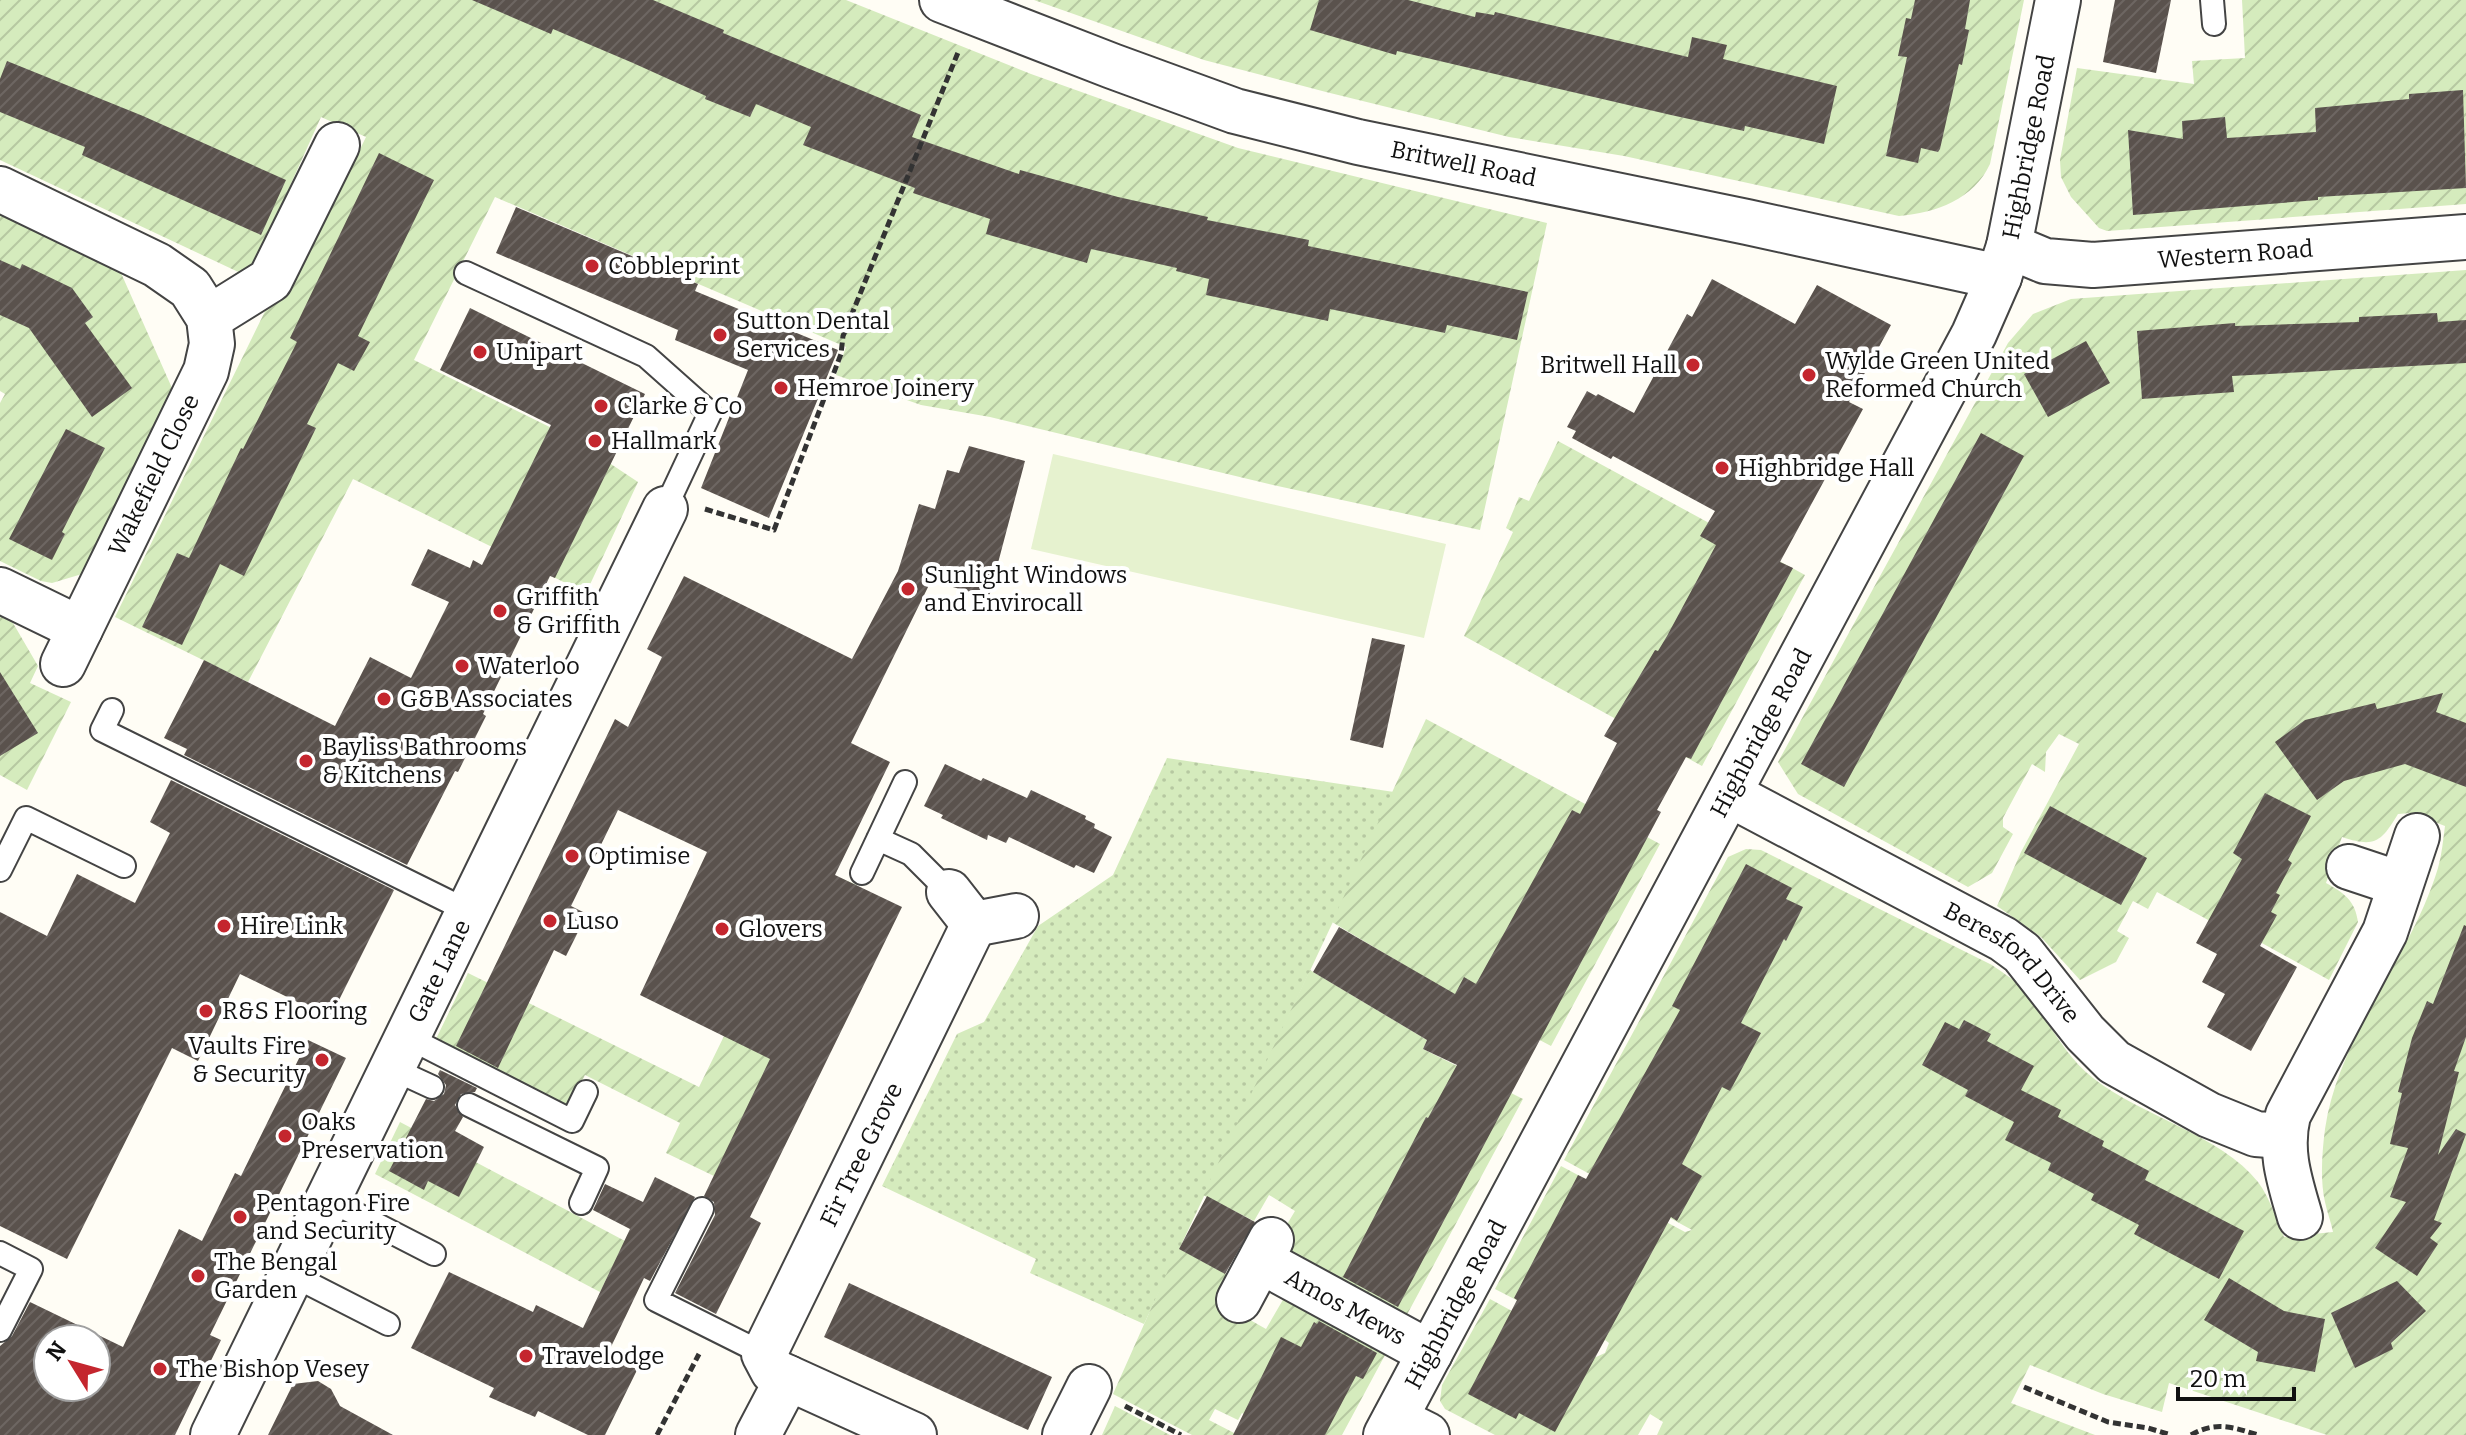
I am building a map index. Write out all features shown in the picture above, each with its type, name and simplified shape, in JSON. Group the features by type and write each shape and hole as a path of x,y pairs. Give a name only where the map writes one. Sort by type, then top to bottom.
{"street":[{"name":"Highbridge Road","path":"1403,1430 1430,1353 1974,334 2004,262 2058,0"},
{"name":"Britwell Road","path":"958,6 1235,111 1358,142 1747,222 2004,262"},
{"path":"0,189 157,265 190,288 209,318 270,280 337,145"},
{"name":"Western Road","path":"2004,262 2093,265 2466,237"},
{"name":"Wakefield Close","path":"0,590 71,646 206,371 212,344 209,318"},
{"name":"Gate Lane","path":"213,1435 667,504"},
{"name":"Beresford Drive","path":"1729,794 2003,939 2022,953 2085,1033 2114,1062 2209,1115 2256,1134 2283,1136"},
{"path":"2300,1217 2285,1164 2283,1136 2288,1115 2385,932 2417,836"},
{"path":"2349,867 2400,884"},
{"name":"Fir Tree Grove","path":"758,1435 776,1366 979,911"},
{"name":"Amos Mews","path":"1239,1300 1266,1251 1430,1353"},
{"path":"776,1366 914,1435"},
{"path":"1065,1435 1089,1387"}],"lane":[{"path":"2212,0 2214,24"},
{"path":"466,273 646,356 710,413 667,504"},
{"path":"112,710 102,730 468,911"},
{"path":"862,873 905,782"},
{"path":"0,870 26,818 124,866"},
{"path":"878,839 911,854 979,911"},
{"path":"400,1053 432,1087"},
{"path":"400,1053 572,1121 586,1092"},
{"path":"469,1105 597,1168 581,1203"},
{"path":"329,1200 434,1254"},
{"path":"702,1209 656,1300 776,1366"},
{"path":"0,1253 31,1269 0,1330"},
{"path":"292,1275 388,1324"}],"path":[{"path":"667,504 774,530 841,354 843,336 958,6"},
{"path":"657,1435 712,1329"},
{"path":"1089,1387 1181,1435"},
{"path":"2024,1387 2108,1422 2171,1435"},
{"path":"2191,1435 2204,1427 2226,1425 2258,1435"}],"green space":[{"path":"0,0 846,0 1031,74 1238,148 1547,223 1480,530 1273,485 990,417 921,405 836,375 846,347 495,197 414,360 570,437 638,482 586,593 353,479 248,682 115,617 276,289 289,295 366,137 321,117 249,277 0,160"},
{"path":"1034,0 2024,0 1990,164 1974,186 1952,202 1927,212 1899,216 1624,156 1509,137 1326,92 1204,60"},
{"path":"2242,0 2466,0 2466,204 2107,231 2099,228 2071,197 2061,177 2060,160 2077,68 2194,84 2192,61 2245,58"},
{"path":"0,214 121,273 172,388 82,574 52,583 41,581 0,561 0,403 5,394 0,391"},
{"path":"2466,270 2466,1435 2327,1435 2169,1383 2162,1412 2103,1394 2030,1365 2011,1403 2095,1435 1657,1435 1663,1422 1650,1414 1638,1435 1495,1435 1445,1409 1440,1401 1442,1385 1490,1299 1596,1357 1605,1353 1609,1343 1605,1340 1602,1344 1495,1289 1561,1166 1685,1232 1692,1230 1564,1160 1728,857 1746,849 1761,850 1992,965 2021,987 2072,1058 2093,1078 2134,1104 2202,1138 2242,1166 2262,1188 2284,1237 2333,1232 2323,1193 2322,1156 2333,1094 2360,1028 2426,901 2439,863 2445,826 2411,813 2398,814 2387,831 2376,840 2362,842 2342,837 2326,883 2348,898 2358,922 2329,980 2213,916 2210,921 2157,892 2148,909 2133,901 2117,931 2129,938 2116,962 2080,980 2041,937 1997,906 2021,852 2079,744 2059,734 2046,752 2045,772 2032,764 2003,818 2003,827 2013,834 1992,873 1968,887 1798,794 1778,762 2008,343 2033,314 2071,299"},
{"path":"1558,441 1805,575 1702,766 1464,636 1513,532 1506,528 1519,497 1529,501"},
{"path":"1053,454 1446,544 1424,638 1031,549"},
{"path":"0,616 13,623 38,666 30,683 71,702 27,790 0,775"},
{"path":"1426,719 1660,844 1551,1046 1454,995 1332,922"},
{"path":"1167,758 1394,792 1144,1324 1030,1273 1036,1259 882,1186 957,1034 984,1022 1038,926 1113,875"},
{"path":"814,867 857,885 714,1176 666,1153 680,1123 585,1075 568,1108 436,1039 468,973 699,1087 755,973"},
{"path":"1310,970 1427,1040 1423,1049 1523,1099 1403,1322 1282,1260 1280,1236 1295,1211 1269,1195 1254,1221 1203,1195"},
{"path":"400,1122 625,1241 600,1292 375,1174"},
{"path":"1178,1248 1228,1275 1215,1300 1266,1329 1284,1298 1391,1344 1342,1435 1285,1435 1242,1413 1238,1420 1215,1409 1209,1420 1238,1435 1192,1435 1113,1394"},
{"path":"1115,1406 1170,1435 1102,1435"}],"building":[{"path":"472,0 653,0 724,30 723,33 921,115 912,137 1019,174 1020,170 1118,197 1208,217 1207,220 1309,240 1308,246 1528,292 1517,340 1447,325 1445,333 1330,309 1328,321 1206,295 1209,279 1176,271 1177,268 1091,249 1087,263 986,234 990,219 913,193 915,188 803,145 811,127 756,104 750,117 553,29 551,34"},
{"path":"1319,0 1408,0 1475,17 1476,12 1494,15 1495,12 1688,57 1692,37 1727,45 1723,59 1837,86 1824,144 1745,126 1744,131 1397,51 1396,55 1310,30"},
{"path":"1915,0 1970,0 1965,29 1969,30 1962,65 1959,64 1940,149 1938,152 1921,148 1918,163 1886,156 1907,57 1898,56 1906,18 1911,19"},
{"path":"2115,0 2171,0 2156,73 2103,62"},
{"path":"7,61 143,116 286,180 261,235 82,155 85,147 0,112 0,79"},
{"path":"2463,90 2466,188 2318,197 2318,200 2133,215 2128,130 2183,139 2182,121 2225,117 2227,138 2316,132 2315,108 2409,99 2409,94"},
{"path":"379,153 434,180 358,336 370,342 354,371 338,363 307,424 316,428 244,576 220,564 182,645 142,627 177,553 189,558 241,448 297,342 290,338"},
{"path":"516,207 698,284 695,291 838,350 769,518 701,488 748,370 675,340 678,330 496,253"},
{"path":"0,260 20,269 22,264 72,288 93,317 85,323 132,388 92,417 29,328 0,315"},
{"path":"1712,279 1795,324 1817,285 1891,325 1849,402 1863,409 1780,562 1793,568 1691,759 1686,757 1657,810 1661,812 1398,1307 1343,1277 1426,1117 1457,1065 1423,1049 1427,1040 1313,972 1339,927 1455,994 1464,977 1476,984 1572,810 1580,814 1617,743 1604,736 1655,650 1658,651 1667,636 1716,545 1700,536 1715,511 1613,456 1611,459 1572,438 1576,431 1567,427 1587,391 1634,413 1687,314 1692,317"},
{"path":"470,308 645,394 555,578 550,576 458,772 455,771 407,865 184,755 187,749 164,738 204,660 335,726 370,657 411,678 449,602 411,585 428,549 470,568 473,560 482,565 551,425 440,370"},
{"path":"2437,313 2438,322 2466,320 2466,363 2232,376 2234,392 2142,399 2137,331 2235,323 2235,326 2359,322 2359,317"},
{"path":"2086,341 2110,383 2048,417 2024,374"},
{"path":"66,429 105,448 62,532 65,534 52,560 9,539"},
{"path":"1981,433 2024,456 1844,787 1801,764"},
{"path":"969,446 1025,461 989,597 931,581 851,743 890,762 835,875 902,907 750,1217 761,1223 716,1314 675,1293 715,1215 714,1202 704,1196 770,1059 640,995 707,852 618,810 571,906 587,914 566,956 554,950 498,1068 456,1046 615,719 628,727 662,657 647,649 684,576 852,659 898,571 919,504 935,509 947,470 959,473"},
{"path":"1372,638 1405,645 1383,748 1350,740"},
{"path":"0,672 38,733 0,756"},
{"path":"2443,693 2436,712 2466,723 2466,787 2405,764 2344,781 2317,800 2275,742 2305,720 2375,703 2377,709"},
{"path":"945,764 1027,798 1031,790 1086,816 1085,819 1095,824 1094,828 1112,837 1094,873 1076,865 1074,868 1009,837 1006,843 988,835 987,840 941,818 943,815 924,806"},
{"path":"171,780 394,890 330,1018 240,974 198,1061 172,1048 67,1259 0,1226 0,912 47,936 77,874 135,903 170,833 150,822"},
{"path":"2265,793 2311,816 2288,860 2292,863 2276,893 2280,895 2271,912 2277,915 2260,946 2297,967 2251,1051 2207,1027 2225,994 2202,982 2217,954 2196,943 2242,859 2233,853"},
{"path":"2050,806 2147,858 2121,905 2024,853"},
{"path":"1746,864 1792,888 1786,899 1803,907 1741,1023 1761,1033 1730,1091 1722,1087 1682,1164 1702,1176 1677,1221 1671,1217 1555,1432 1519,1413 1516,1419 1468,1394 1578,1175 1586,1179 1680,1010 1672,1006"},
{"path":"2464,925 2466,1037 2454,1071 2459,1072 2438,1155 2456,1129 2466,1134 2434,1220 2442,1223 2430,1238 2438,1244 2417,1276 2375,1248 2406,1202 2390,1197 2408,1148 2390,1144 2402,1093 2398,1092 2412,1038 2427,1001 2433,1004"},
{"path":"1964,1020 1991,1034 1987,1041 2034,1066 2021,1090 2061,1110 2058,1117 2104,1141 2102,1146 2149,1171 2145,1180 2244,1231 2219,1279 2134,1234 2139,1225 2091,1200 2094,1194 2048,1170 2051,1163 2005,1140 2014,1122 1965,1096 1968,1090 1922,1065 1945,1022 1959,1029"},
{"path":"308,1040 346,1058 210,1335 221,1340 175,1435 0,1435 0,1346 12,1336 30,1302 73,1323 32,1323 32,1403 112,1403 112,1342 123,1347 179,1229 202,1241 235,1173 241,1176"},
{"path":"440,1070 477,1088 475,1092 461,1094 455,1105 463,1117 455,1131 484,1147 459,1197 428,1181 424,1190 389,1171 426,1099 434,1101 444,1094 446,1085 438,1074"},
{"name":"Travelodge","path":"655,1177 695,1197 650,1281 644,1278 610,1349 640,1364 605,1435 588,1435 538,1411 535,1417 489,1397 494,1388 411,1348 449,1272 533,1312 536,1305 583,1328 630,1229 593,1210 605,1184 643,1202"},
{"path":"1207,1196 1255,1222 1225,1274 1179,1249"},
{"path":"2229,1278 2284,1311 2325,1319 2315,1372 2256,1361 2258,1352 2204,1320"},
{"path":"2397,1281 2426,1311 2391,1343 2393,1349 2355,1368 2331,1313"},
{"path":"849,1283 1052,1377 1028,1430 824,1337"},
{"path":"1319,1321 1377,1353 1363,1379 1356,1376 1325,1435 1233,1435 1281,1337 1301,1347 1314,1322 1317,1324"},
{"path":"318,1381 331,1389 340,1406 393,1435 268,1435 293,1384"}],"place":[{"name":"Cobbleprint","path":"592,266"},
{"name":"Sutton Dental Services","path":"720,335"},
{"name":"Unipart","path":"480,352"},
{"name":"Britwell Hall","path":"1693,365"},
{"name":"Wylde Green United Reformed Church","path":"1809,375"},
{"name":"Hemroe Joinery","path":"781,388"},
{"name":"Clarke & Co","path":"601,406"},
{"name":"Hallmark","path":"595,441"},
{"name":"Highbridge Hall","path":"1722,468"},
{"name":"Sunlight Windows and Envirocall","path":"908,589"},
{"name":"Griffith & Griffith","path":"500,611"},
{"name":"Waterloo","path":"462,666"},
{"name":"G&B Associates","path":"384,699"},
{"name":"Bayliss Bathrooms & Kitchens","path":"306,761"},
{"name":"Optimise","path":"572,856"},
{"name":"Luso","path":"550,921"},
{"name":"Hire Link","path":"224,926"},
{"name":"Glovers","path":"722,929"},
{"name":"R&S Flooring","path":"206,1011"},
{"name":"Vaults Fire & Security","path":"322,1060"},
{"name":"Oaks Preservation","path":"285,1136"},
{"name":"Pentagon Fire and Security","path":"240,1217"},
{"name":"The Bengal Garden","path":"198,1276"},
{"name":"Travelodge","path":"526,1356"},
{"name":"The Bishop Vesey","path":"160,1369"}]}
